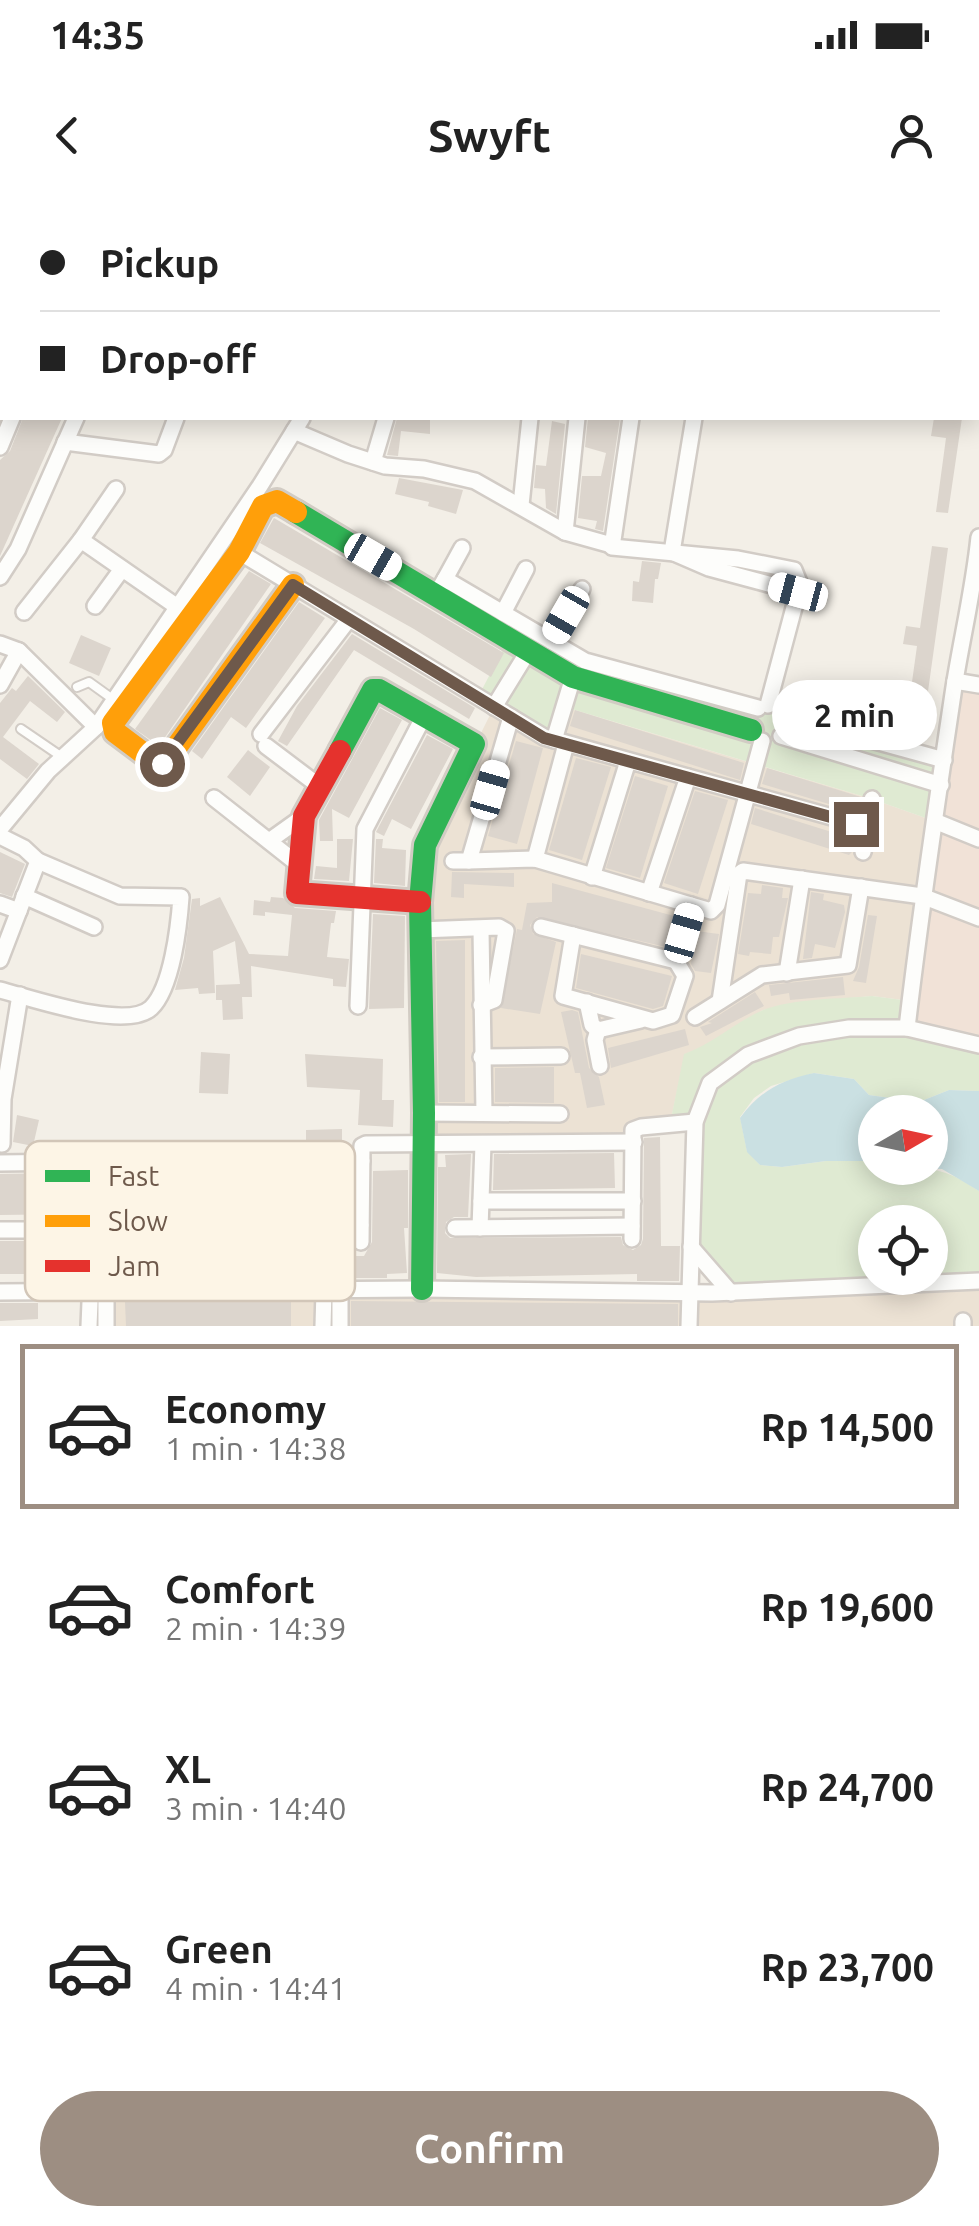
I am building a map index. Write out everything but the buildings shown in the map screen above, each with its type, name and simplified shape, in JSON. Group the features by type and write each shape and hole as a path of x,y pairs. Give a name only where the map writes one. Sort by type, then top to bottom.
{"street":[{"path":"0,446 11,420"},
{"path":"0,577 18,548 75,420"},
{"path":"66,442 159,454 175,420"},
{"path":"373,462 385,420"},
{"path":"521,506 530,420"},
{"path":"565,532 577,420"},
{"path":"511,718 461,861 535,859 715,909 747,794 760,721 798,592 709,568 672,552 612,546 631,420"},
{"path":"672,552 694,420"},
{"path":"0,990 106,1015 149,1010 163,992 181,897 120,896 38,861 0,833 62,757 96,728 298,424 373,462 475,481 565,532 608,544"},
{"path":"24,612 116,489"},
{"path":"293,585 165,763 159,765 115,732 113,723 239,552 263,506 278,501 440,587 503,613 585,660 760,721 772,741 781,736 784,716"},
{"path":"907,1028 922,896 979,537"},
{"path":"81,540 176,606"},
{"path":"440,587 462,548"},
{"path":"239,552 511,718 560,742 868,827"},
{"path":"95,606 122,569"},
{"path":"503,613 526,569"},
{"path":"440,587 573,677 760,721"},
{"path":"551,642 582,589"},
{"path":"319,786 264,740 349,619"},
{"path":"0,644 19,651 96,728"},
{"path":"494,707 529,650"},
{"path":"0,685 19,651"},
{"path":"956,676 979,675"},
{"path":"956,676 979,685"},
{"path":"535,859 573,677"},
{"path":"420,902 297,893 304,816 373,690 426,714 474,744 426,842 420,902 422,1290"},
{"path":"760,721 777,708 784,716 944,760"},
{"path":"358,1006 366,826 426,714"},
{"path":"781,736 941,785"},
{"path":"592,877 628,761"},
{"path":"649,893 688,777"},
{"path":"214,798 299,865"},
{"path":"864,852 872,799"},
{"path":"269,841 304,816"},
{"path":"936,822 979,839"},
{"path":"0,960 38,861"},
{"path":"720,1001 739,874 748,871 922,896 979,918"},
{"path":"787,973 802,879"},
{"path":"695,1018 762,975 848,965 860,888"},
{"path":"0,904 21,904 94,927"},
{"path":"676,961 691,905"},
{"path":"420,930 499,927 506,931 494,1000 481,1005"},
{"path":"541,927 573,935 676,961 685,976 672,1016 653,1021 566,998 562,994 573,935"},
{"path":"481,930 484,1113"},
{"path":"2,1144 3,1099 20,995"},
{"path":"587,1002 592,1025 598,1030"},
{"path":"598,1030 645,1019"},
{"path":"692,1326 694,1122 710,1084 748,1055 798,1036 849,1028 907,1028 979,1045"},
{"path":"598,1030 600,1066"},
{"path":"481,1057 561,1056"},
{"path":"424,1113 560,1114"},
{"path":"456,1228 632,1232 636,1128 694,1122"},
{"path":"361,1242 362,1146 366,1144 634,1142"},
{"path":"480,1228 482,1144"},
{"path":"355,1160 362,1160"},
{"path":"0,1163 25,1163"},
{"path":"481,1201 633,1201"},
{"path":"355,1225 361,1225"},
{"path":"691,1247 731,1292"},
{"path":"355,1290 692,1294 979,1282"},
{"path":"89,1326 102,1301"},
{"path":"324,1326 330,1301"},
{"path":"334,1301 340,1326"}],"lane":[{"path":"77,687 89,682 114,700"},
{"path":"21,729 62,757"}],"shaded area":[{"path":"955,681 979,685 979,1045 907,1028"},
{"path":"494,707 564,707 937,822 910,1001 872,996 763,1010 704,1047 685,1054 670,1124 637,1127 634,1142 424,1145 425,845"},
{"path":"814,1073 854,1079 869,1095 858,1095 858,1161 782,1167 760,1165 747,1152 740,1118 772,1088"},
{"path":"949,1090 979,1091 979,1191 948,1173 948,1095 936,1095"},
{"path":"979,1281 979,1326 106,1326 106,1301 355,1301 355,1293 689,1294 858,1286 858,1295 948,1295 948,1282"}],"green space":[{"path":"445,579 585,661 768,705 784,716 944,760 937,822 565,707 554,740 478,697 509,638 437,595"},
{"path":"872,996 910,1001 907,1028 979,1045 979,1091 869,1095 854,1079 814,1073 771,1086 754,1098 740,1117 747,1151 760,1165 858,1161 858,1185 948,1185 948,1174 979,1191 979,1281 948,1282 948,1205 858,1205 858,1287 731,1293 691,1247 694,1122 670,1124 684,1054 751,1016 801,1001"}],"traffic: fast":[{"path":"296,512 573,677 751,730"},
{"path":"340,751 373,690 474,744 425,845 420,902 422,1289"}],"traffic: slow":[{"path":"293,585 165,763 159,765 115,732 113,723 239,552 263,506 277,501 296,512"}],"traffic: jam":[{"path":"340,751 304,816 297,893 420,902"}],"route":[{"path":"162,764 293,585 544,738 856,824"}]}
